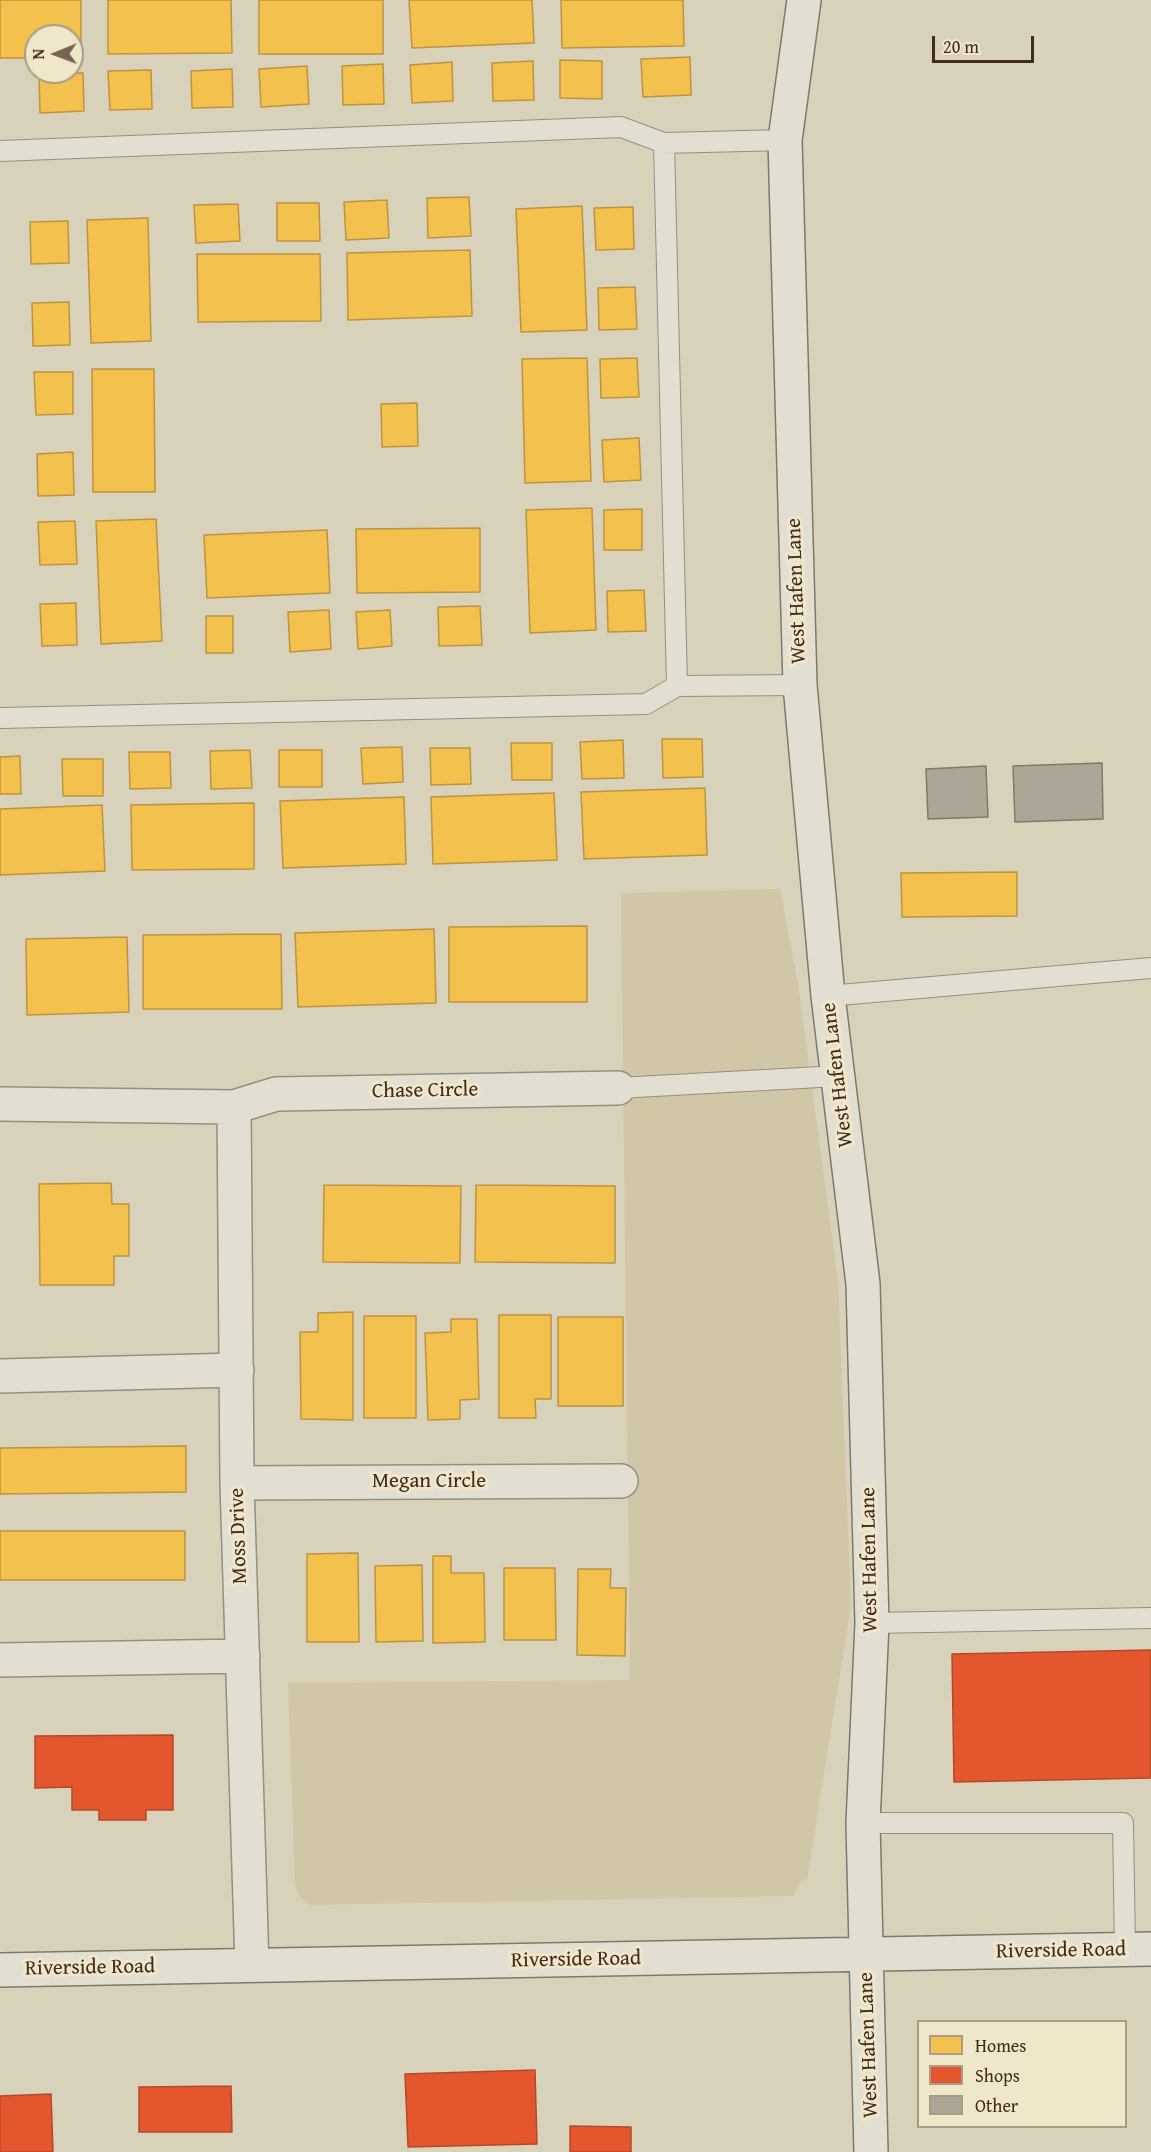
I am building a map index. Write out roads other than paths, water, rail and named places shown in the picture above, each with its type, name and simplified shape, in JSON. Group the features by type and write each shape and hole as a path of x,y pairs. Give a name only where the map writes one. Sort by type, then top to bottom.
{"main road":[{"name":"West Hafen Lane","path":"804,0 785,140 800,685 828,996 864,1284 872,1623 863,1823 872,2152"},
{"name":"Chase Circle","path":"0,1104 234,1107 276,1094 618,1088"},
{"name":"Moss Drive","path":"234,1107 237,1483 252,1965"},
{"path":"0,1376 237,1370"},
{"name":"Megan Circle","path":"237,1483 621,1481"},
{"path":"0,1660 243,1656"},
{"name":"Riverside Road","path":"0,1970 1138,1949"}],"lane":[{"path":"0,151 621,127 664,143 785,140"},
{"path":"664,143 677,686"},
{"path":"0,718 646,704 677,686 800,685"},
{"path":"828,996 1151,968"},
{"path":"618,1088 838,1076"},
{"path":"872,1623 1151,1618"},
{"path":"863,1823 1123,1823 1138,1949"}]}
